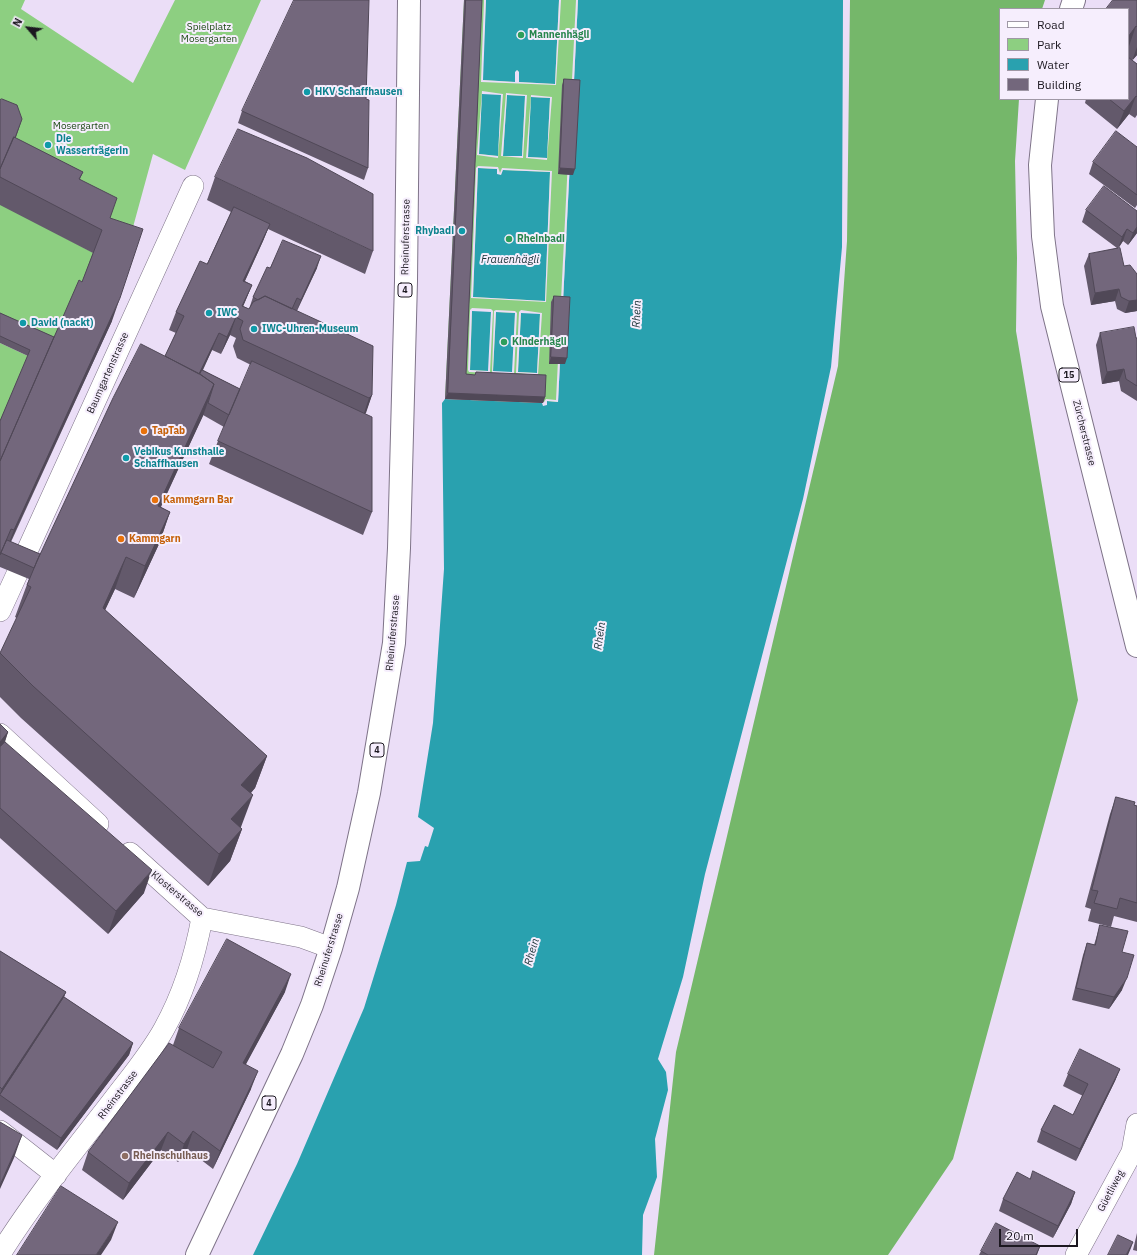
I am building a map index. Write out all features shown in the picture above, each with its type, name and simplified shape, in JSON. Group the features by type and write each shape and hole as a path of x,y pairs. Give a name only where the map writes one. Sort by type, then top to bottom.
{"main road":[{"name":"Rheinuferstrasse","path":"197,1255 292,1054 331,948 352,873 369,793 394,643 399,548 406,281 409,0"},
{"name":"Zürcherstrasse","path":"1047,100 1040,165 1043,236 1052,306 1137,646"}],"street":[{"name":"Baumgartenstrasse","path":"0,611 193,186"},
{"name":"Klosterstrasse","path":"0,734 202,918 301,937 331,948"},
{"name":"Rheinstrasse","path":"0,1254 56,1175 164,1030 174,1009 189,968 198,939 202,918"},
{"name":"Güetliweg","path":"1076,1255 1132,1152 1137,1124"},
{"path":"0,1131 56,1175"}],"green space":[{"name":"Mosergarten","path":"0,0 25,0 21,9 133,83 175,0 261,0 185,170 153,154 127,249 23,169 0,118"},
{"name":"Rheinbadi","path":"464,0 578,0 558,402 547,405 445,399"},
{"path":"850,0 1045,0 1042,8 999,8 999,100 1019,100 1015,161 1017,258 1016,331 1078,700 953,1159 888,1255 654,1255 676,1052 838,366 847,241"},
{"path":"0,204 94,253 74,305 52,343 0,320"},
{"path":"0,343 28,356 0,422"}],"water":[{"name":"Mannenhägli","path":"486,0 559,0 555,84 518,82 519,72 517,70 515,82 482,80"},
{"name":"Rhein","path":"578,0 843,0 842,247 831,367 803,499 705,874 683,977 658,1059 666,1072 668,1090 655,1139 657,1177 643,1215 642,1255 253,1255 297,1164 364,1008 396,905 407,862 420,861 425,846 428,847 434,828 418,817 433,723 444,569 442,403 445,399 543,403 543,405 546,401 558,402"},
{"path":"482,93 501,94 498,156 479,154"},
{"path":"507,95 525,96 522,156 503,156"},
{"path":"531,97 550,98 547,158 528,157"},
{"name":"Frauenhägli","path":"478,168 497,169 501,175 502,170 550,172 545,301 473,297"},
{"name":"Kinderhägli","path":"472,310 491,311 489,371 470,370"},
{"name":"Kinderhägli","path":"496,312 515,313 513,372 493,372"},
{"name":"Kinderhägli","path":"521,312 540,313 537,373 518,372"}],"pier":[{"path":"484,0 486,0 483,80 515,82 515,72 517,70 519,72 519,82 555,84 559,0 561,0 556,85 481,82"},
{"path":"576,0 578,0 558,402 547,401 547,405 543,406 542,403 445,399 445,397 544,402 546,399 556,400"},
{"path":"482,91 503,94 498,158 477,155","holes":["482,94 501,95 498,156 479,154"]},
{"path":"506,93 527,95 523,158 501,156","holes":["507,95 525,96 522,156 503,156"]},
{"path":"531,95 552,97 547,160 526,158","holes":["531,97 550,98 547,158 528,157"]},
{"path":"478,166 498,167 500,173 502,168 552,171 546,302 471,298 476,168","holes":["478,168 497,169 497,174 501,175 503,170 550,172 545,301 473,297"]},
{"path":"472,308 491,309 493,311 489,373 469,372 468,370 470,310","holes":["472,311 491,312 488,371 470,370"]},
{"path":"521,310 542,313 538,375 516,373 519,312","holes":["521,313 540,314 537,373 518,372"]},
{"path":"494,311 515,311 517,313 514,374 492,373","holes":["496,312 515,313 512,372 493,371"]}],"building":[{"name":"HKV Schaffhausen","path":"294,0 369,0 366,99 369,100 368,168 242,111"},
{"name":"Rhybadi","path":"466,0 482,0 466,374 475,375 476,372 546,375 545,397 448,393"},
{"path":"1113,0 1137,0 1137,27 1136,26 1129,36 1129,8 1107,8"},
{"path":"1129,58 1137,64 1137,97 1136,96 1124,111 1110,100 1129,100"},
{"path":"564,79 580,80 575,169 560,168"},
{"path":"2,99 17,105 22,119 15,138 14,137 0,169 0,100"},
{"path":"238,129 307,158 373,194 373,251 215,177"},
{"path":"1116,131 1137,147 1137,195 1093,162"},
{"path":"14,137 83,172 79,179 117,198 110,218 143,229 120,298 14,530 11,529 0,555 0,461 79,280 82,282 102,230 0,177 0,169"},
{"path":"1104,186 1137,211 1137,227 1133,233 1127,229 1122,237 1086,210"},
{"path":"234,207 270,224 243,281 252,285 242,306 249,309 253,302 265,296 373,346 372,395 369,398 243,340 240,329 243,321 236,317 227,337 219,333 199,374 165,356 184,316 176,312 200,261 207,264"},
{"path":"283,240 321,256 301,300 297,298 292,309 265,296 258,300 253,297 267,267 270,268"},
{"path":"1120,248 1124,266 1130,265 1137,274 1137,300 1129,301 1121,297 1119,289 1095,293 1089,254"},
{"path":"554,296 570,297 567,358 551,357"},
{"path":"0,313 54,337 0,461 0,421 30,350 0,336"},
{"path":"1134,327 1137,338 1137,386 1126,379 1124,369 1107,372 1100,333"},
{"path":"141,344 198,373 214,384 158,506 170,512 145,566 126,557 103,608 267,756 241,785 253,795 231,819 242,829 219,854 33,686 0,653 31,587 27,585 37,561 113,398"},
{"path":"252,361 372,417 372,512 218,441"},
{"path":"202,370 240,389 229,415 208,403 214,384 200,374"},
{"path":"7,540 40,554 34,568 1,553"},
{"path":"0,724 8,732 0,742"},
{"path":"5,742 152,870 116,911 0,808 0,747"},
{"path":"1116,797 1135,802 1134,805 1137,806 1137,903 1120,898 1117,909 1094,903 1098,891 1092,890"},
{"path":"1100,925 1128,931 1122,952 1134,955 1127,978 1114,997 1076,988 1087,943 1095,945"},
{"path":"227,939 291,974 243,1063 258,1071 220,1151 193,1131 184,1144 168,1132 129,1183 88,1152 169,1043 213,1068 222,1052 179,1028"},
{"path":"0,951 66,992 2,1089 0,1087"},
{"path":"64,997 133,1043 61,1138 0,1095"},
{"path":"1080,1049 1120,1069 1080,1149 1041,1130 1054,1105 1073,1115 1088,1084 1068,1074"},
{"path":"0,1122 22,1135 0,1185"},
{"path":"1033,1171 1075,1192 1058,1226 1003,1199 1017,1172 1030,1179"},
{"path":"61,1186 118,1222 96,1255 17,1255"},
{"path":"996,1223 1040,1246 1036,1255 988,1255 981,1251"},
{"path":"1118,1235 1133,1242 1126,1255 1108,1255"}],"place":[{"name":"Mannenhägli","path":"521,35"},
{"name":"HKV Schaffhausen","path":"307,92"},
{"name":"Die Wasserträgerin","path":"48,145"},
{"name":"Rhybadi","path":"462,231"},
{"name":"Rheinbadi","path":"509,239"},
{"name":"IWC","path":"209,313"},
{"name":"David (nackt)","path":"23,323"},
{"name":"IWC-Uhren-Museum","path":"254,329"},
{"name":"Kinderhägli","path":"504,342"},
{"name":"TapTab","path":"144,431"},
{"name":"Vebikus Kunsthalle Schaffhausen","path":"126,458"},
{"name":"Kammgarn Bar","path":"155,500"},
{"name":"Kammgarn","path":"121,539"},
{"name":"Rheinschulhaus","path":"125,1156"}],"park label":[{"name":"Spielplatz Mosergarten","path":"209,32"}]}
